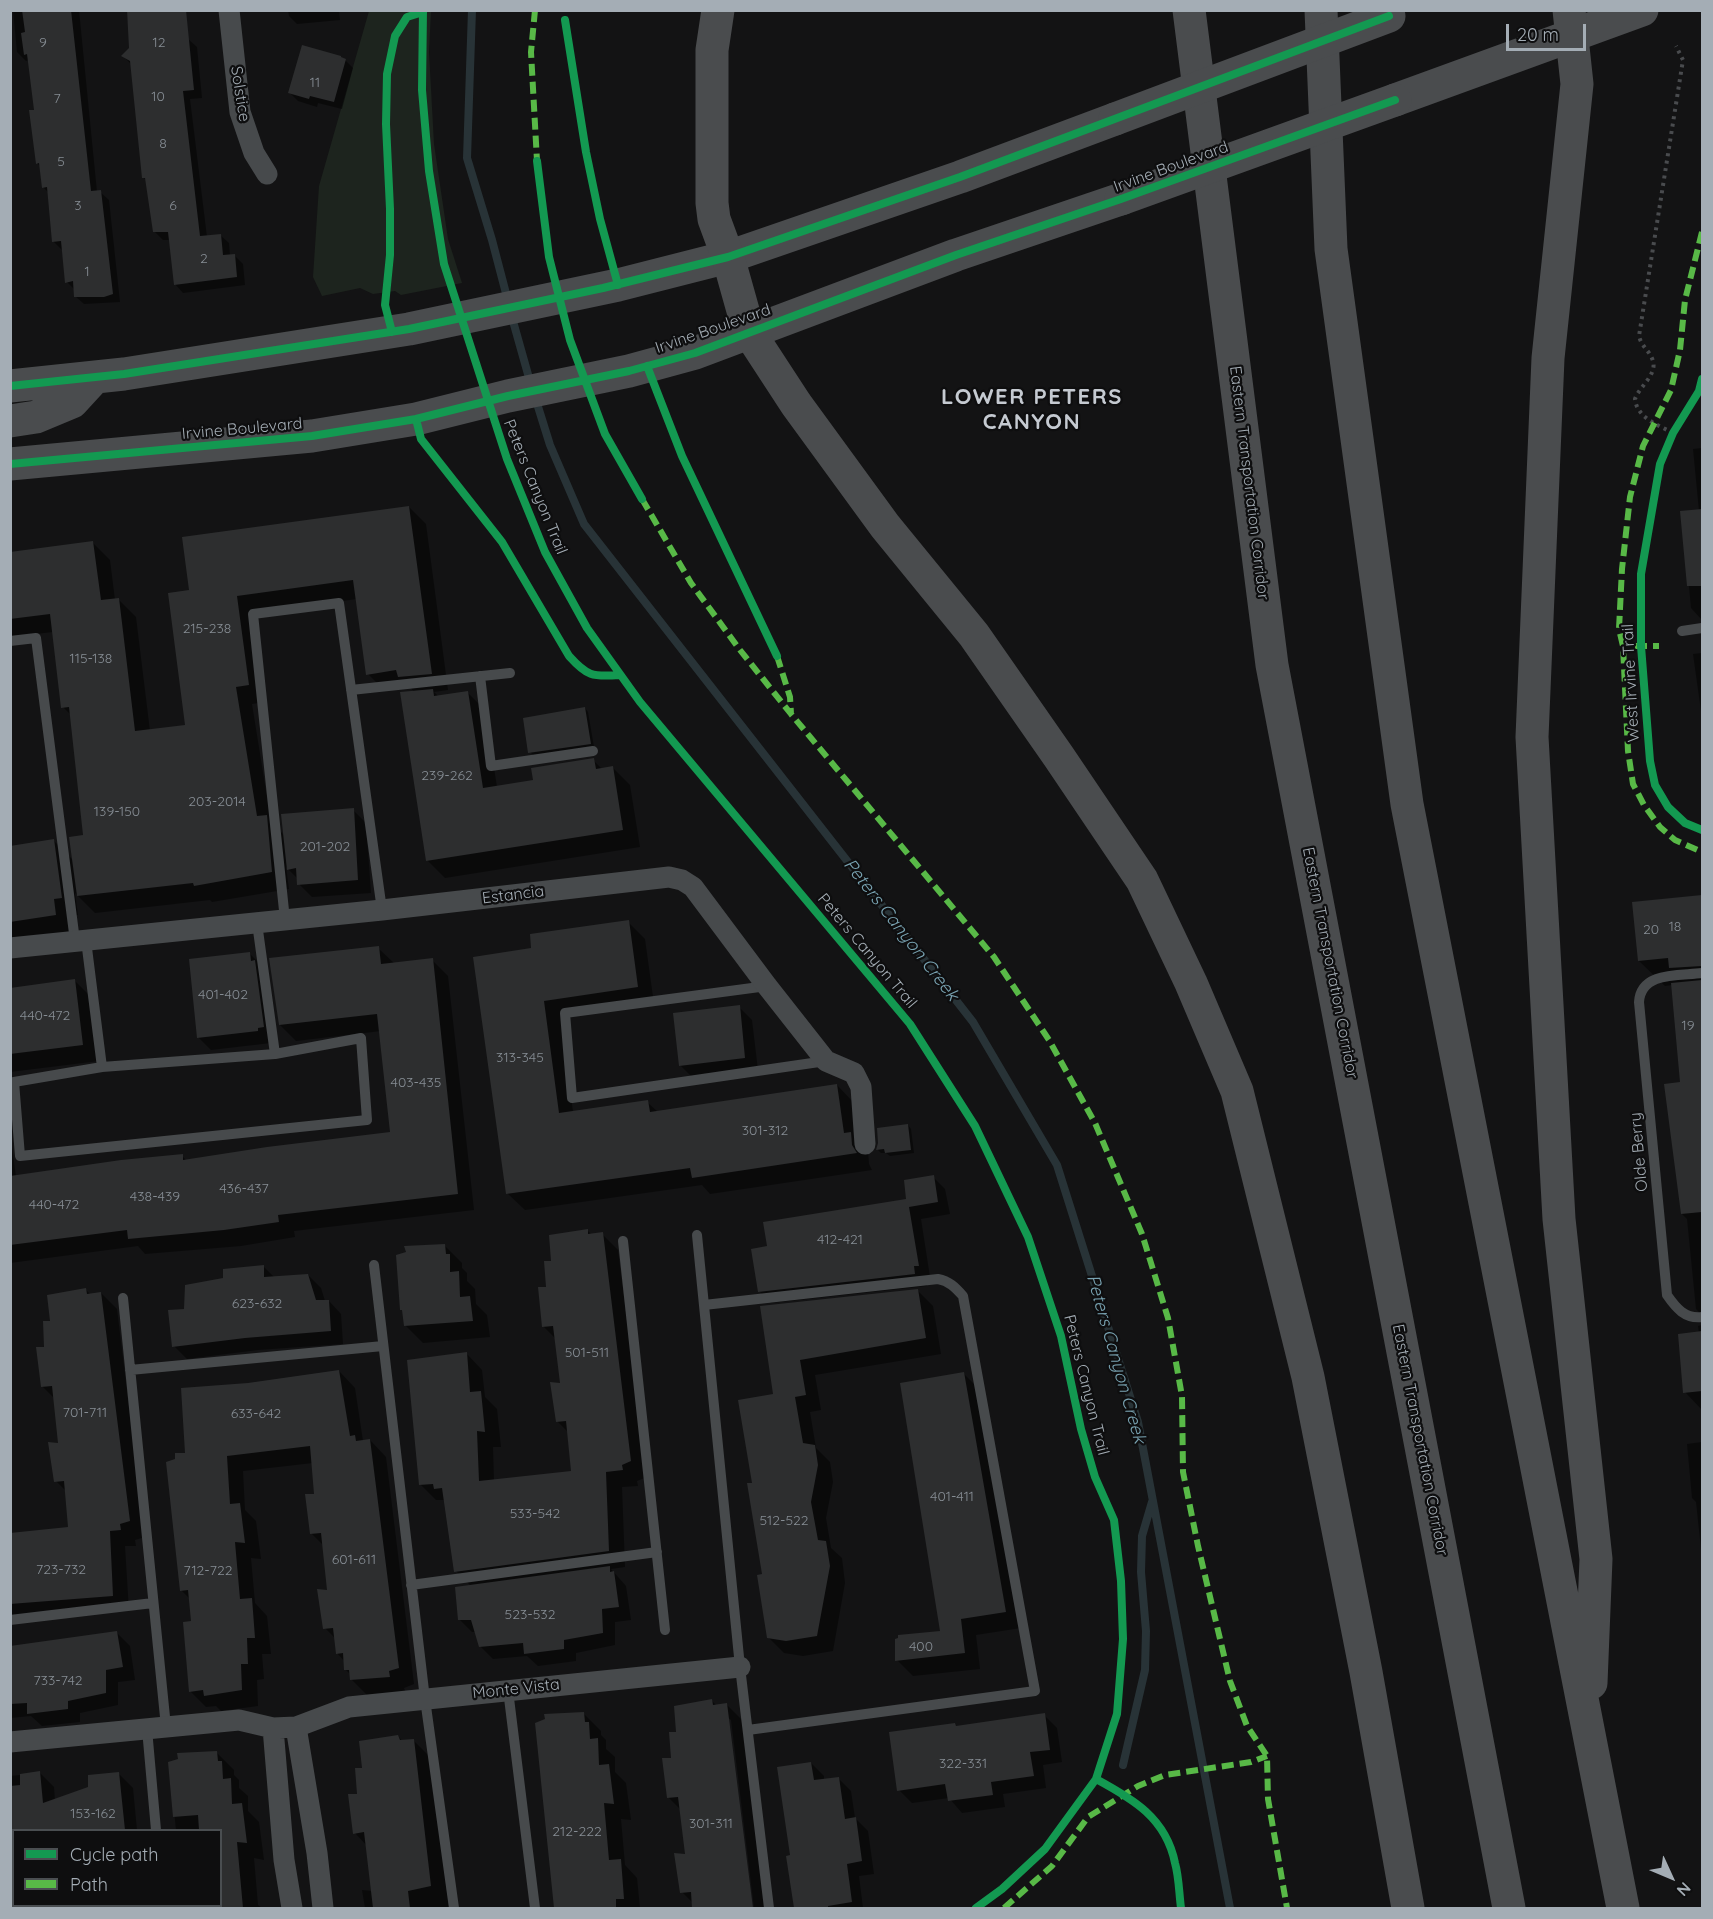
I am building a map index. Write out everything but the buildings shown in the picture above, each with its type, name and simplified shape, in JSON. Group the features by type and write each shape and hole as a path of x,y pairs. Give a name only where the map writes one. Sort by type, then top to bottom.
{"main road":[{"path":"718,10 712,50 712,203 714,219 728,257 749,332 796,404 885,525 974,635 1053,747 1142,880 1191,983 1236,1090 1308,1377 1366,1672 1408,1908"},
{"name":"Eastern Transportation Corridor","path":"1190,10 1272,665 1509,1908"},
{"path":"1321,10 1331,249 1407,804 1623,1908"},
{"name":"Irvine Boulevard","path":"10,465 312,436 433,414 629,371 695,353 956,255 1121,199 1395,100 1571,23 1642,10"},
{"path":"10,386 95,377 409,329 603,288 728,257 960,177 1397,13"},
{"path":"1571,23 1577,84 1548,358 1532,738 1559,1219 1596,1559 1589,1739"},
{"path":"10,420 36,417 72,402 95,377"}],"street":[{"name":"Solstice","path":"229,10 240,112 254,153 267,174"},
{"name":"Estancia","path":"10,948 382,910 669,877 682,880 693,887 826,1061 854,1073 861,1087 865,1144"},
{"name":"Monte Vista","path":"10,1742 239,1720 273,1728 296,1727 349,1707 740,1667"},
{"path":"296,1727 317,1853 323,1908"},
{"path":"273,1728 284,1860 292,1908"}],"lane":[{"path":"285,920 253,614 339,603 382,910"},
{"path":"1682,631 1702,628"},
{"path":"10,641 36,638 102,1066"},
{"path":"351,690 510,673"},
{"path":"480,676 491,766 593,751"},
{"path":"257,923 275,1054"},
{"name":"Olde Berry","path":"1702,973 1655,978 1643,988 1640,994 1667,1295 1678,1311 1697,1318 1702,1317"},
{"path":"767,986 564,1013 572,1098 826,1061"},
{"path":"361,1038 367,1120 20,1156 14,1082 102,1066 275,1054 361,1038"},
{"path":"697,1235 740,1667 769,1908"},
{"path":"623,1241 665,1630"},
{"path":"374,1265 425,1699 454,1908"},
{"path":"704,1305 938,1279 955,1286 963,1296 1035,1691 748,1730"},
{"path":"123,1299 153,1603 157,1728 156,1829"},
{"path":"130,1370 383,1346"},
{"path":"411,1585 657,1552"},
{"path":"10,1620 153,1603"},
{"path":"508,1690 535,1908"}],"path":[{"path":"1673,433 1653,423 1640,412 1635,399 1653,367 1653,362 1639,336 1683,60 1676,46"},
{"path":"1669,443 1678,425"}],"shaded area":[{"path":"369,11 431,11 429,52 434,144 448,239 462,283 401,295 395,291 373,294 360,288 322,296 313,277 319,186"}],"waterway":[{"name":"Peters Canyon Creek","path":"472,10 467,158 508,301"},
{"name":"Peters Canyon Creek","path":"511,314 531,385"},
{"name":"Peters Canyon Creek","path":"535,397 550,445 584,524 973,1022 1057,1165 1138,1422 1230,1908"},
{"path":"1123,1765 1145,1670 1146,1631 1141,1572 1142,1536 1152,1502"}],"marked path":[{"path":"535,10 531,52 537,161"},
{"path":"1702,232 1685,300 1680,350 1671,390 1643,446 1630,497 1622,569 1619,629 1623,646 1628,751 1633,784 1644,805 1660,827 1675,840 1702,852"},
{"path":"642,499 691,583 740,650 994,957 1049,1040 1095,1123 1142,1234 1168,1318 1182,1396 1183,1472 1230,1681 1247,1726 1267,1756 1268,1799 1287,1908"},
{"path":"1635,646 1659,646"},
{"path":"777,656 790,697 791,714"},
{"path":"1004,1908 1052,1866 1088,1817 1138,1786 1165,1775 1251,1762 1267,1756"}],"cycle path":[{"name":"Peters Canyon Trail","path":"423,10 422,90 429,171 444,264 507,459 545,552 587,628 640,702 910,1024 975,1126 1028,1237 1061,1336 1081,1429 1095,1477 1114,1520 1121,1581 1123,1639 1117,1714 1096,1779 1045,1849 1002,1889 976,1908"},
{"path":"392,332 385,305 390,255 386,124 387,74 395,36 407,17 423,12"},
{"path":"10,386 124,374 409,329 603,288 728,257 960,177 1389,16"},
{"path":"565,20 586,152 600,219 618,285"},
{"path":"10,464 312,436 416,419 508,396 629,371 695,353 956,255 1121,199 1395,100"},
{"path":"537,161 549,257 570,340 605,434 642,499"},
{"path":"647,366 682,456 777,656"},
{"name":"West Irvine Trail","path":"1702,379 1699,391 1673,433 1660,464 1641,574 1641,646 1650,761 1655,785 1668,807 1685,823 1702,830"},
{"path":"416,419 421,439 502,542 569,656 591,674 619,675"},
{"path":"1096,1779 1135,1803 1156,1822 1164,1834 1171,1847 1176,1868 1181,1908"}],"district":[{"name":"LOWER PETERS CANYON","path":"1032,410"}]}
